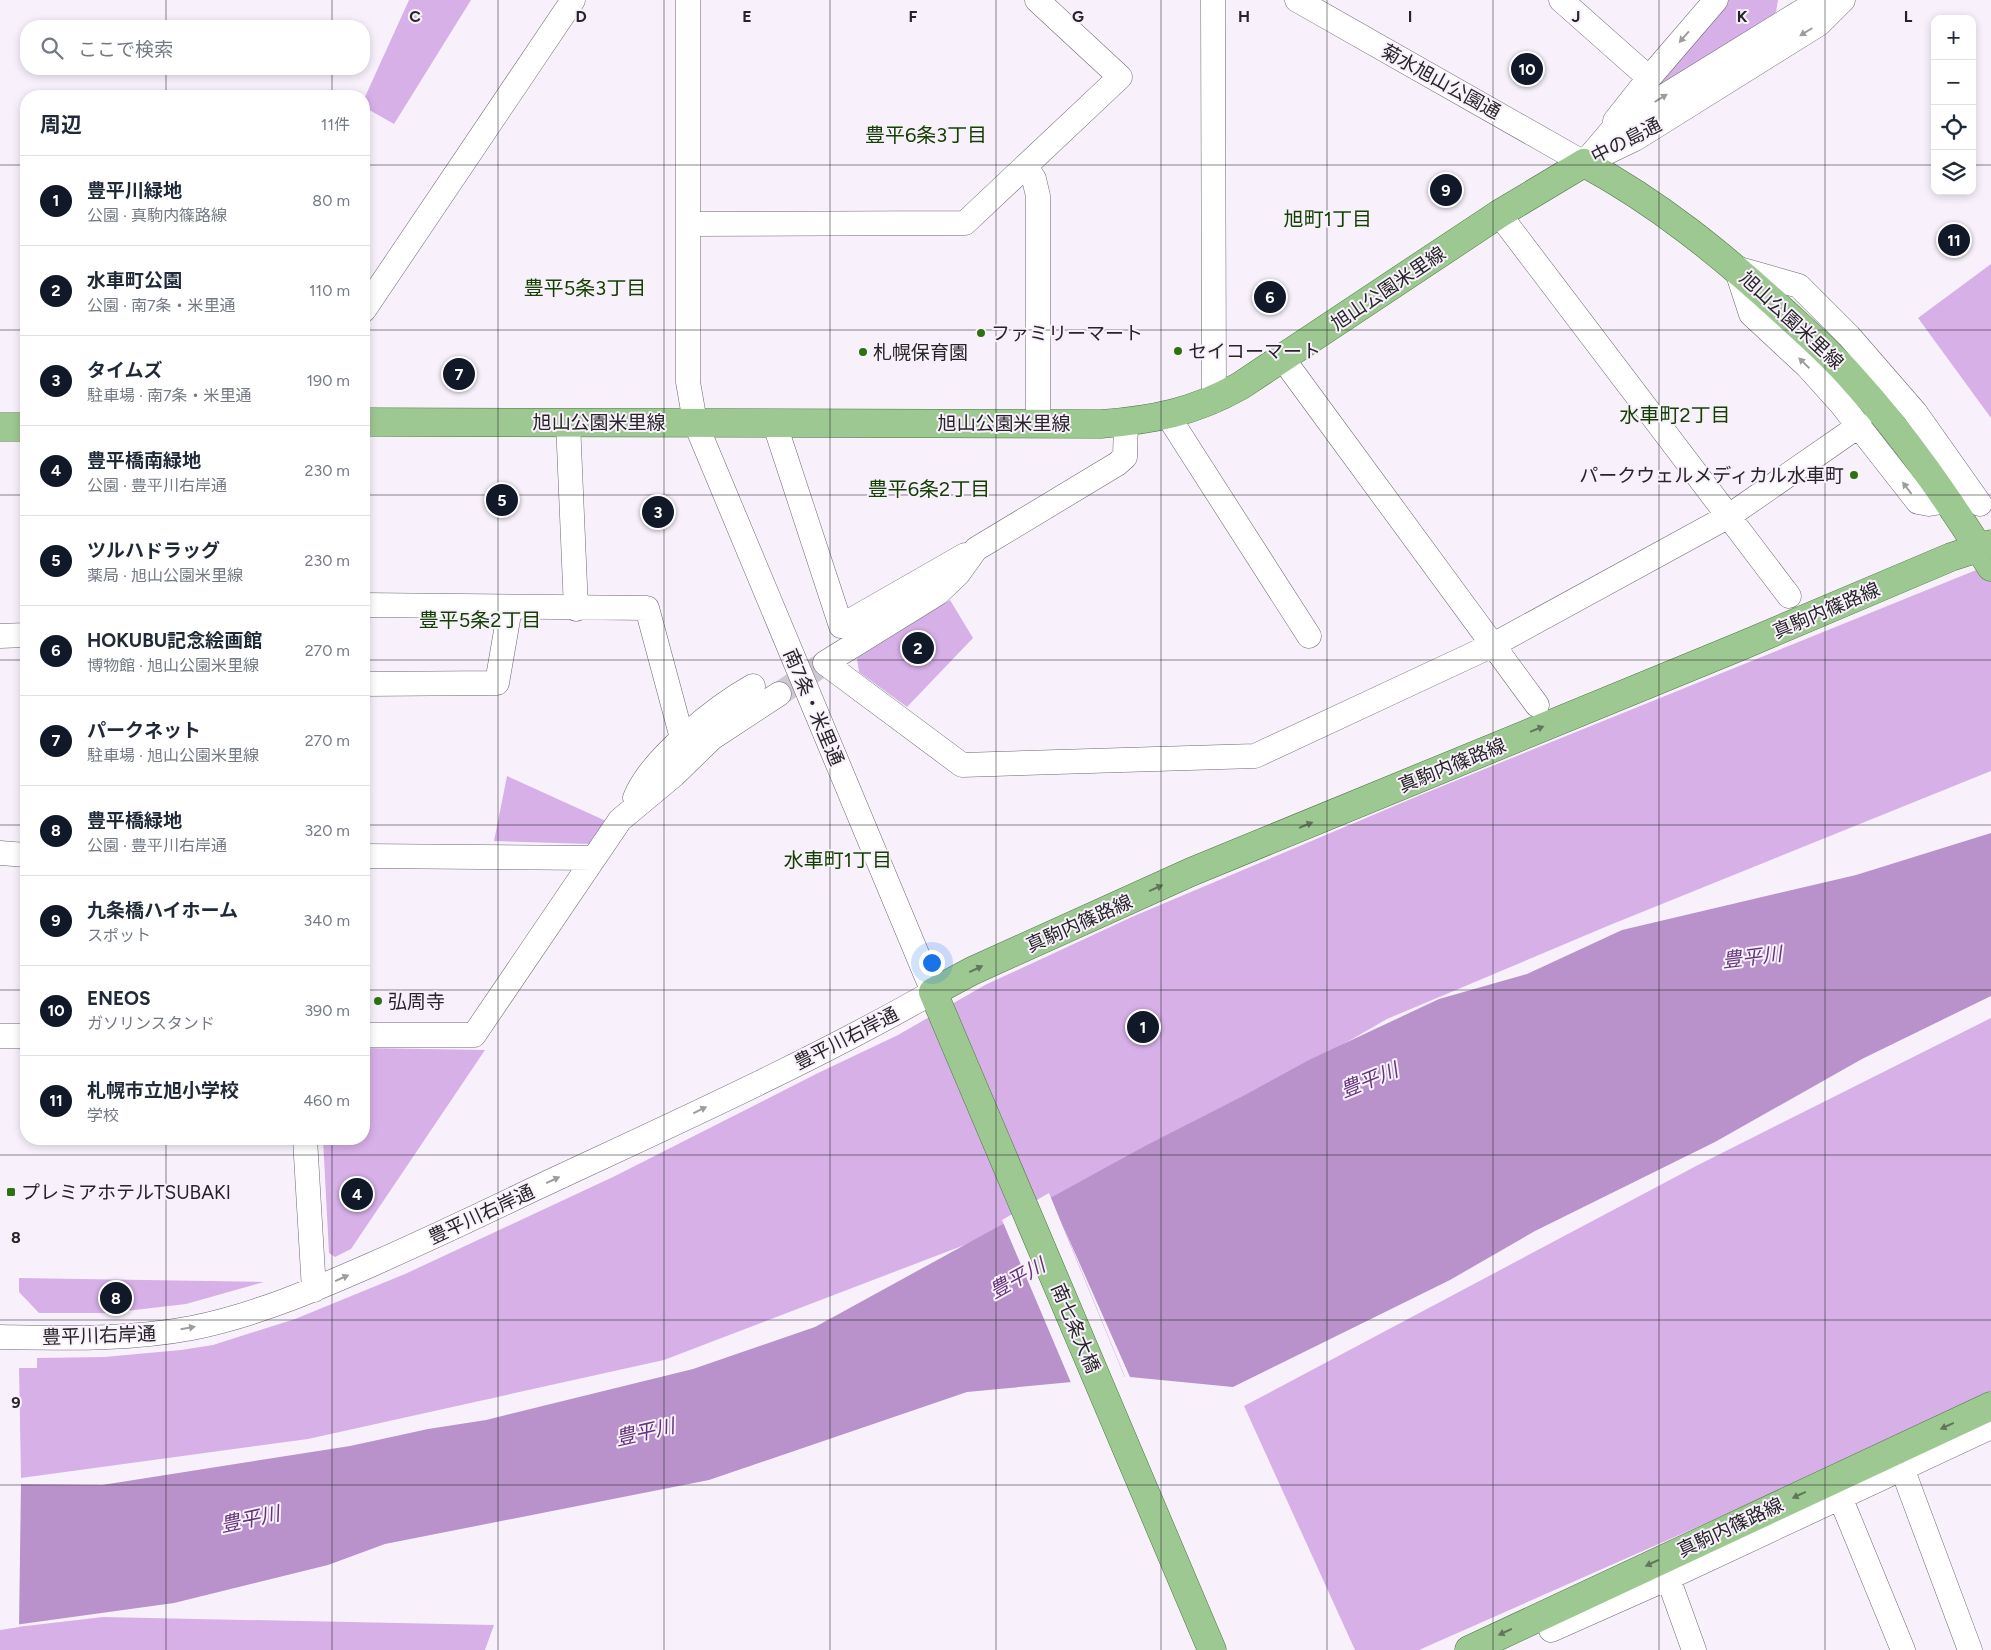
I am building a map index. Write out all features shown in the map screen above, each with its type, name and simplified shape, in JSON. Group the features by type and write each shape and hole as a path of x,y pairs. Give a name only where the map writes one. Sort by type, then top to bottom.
{"main road":[{"name":"旭山公園米里線","path":"370,422 1038,424 1126,422 1168,416 1214,401 1283,359 1499,214 1584,163 1622,183 1686,228 1736,268 1852,378 1908,445 1988,556"},
{"path":"0,427 20,427"},
{"name":"真駒内篠路線","path":"937,999 972,971 1191,872 1741,646 1951,557 1988,556"},
{"name":"南七条大橋","path":"937,999 1212,1650"},
{"name":"真駒内篠路線","path":"1469,1650 1991,1406"}],"street":[{"path":"370,301 572,0"},
{"name":"南7条・米里通","path":"688,0 688,382 694,422 937,999"},
{"path":"1214,0 1214,401"},
{"name":"菊水旭山公園通","path":"1297,0 1584,163"},
{"path":"1561,0 1649,78"},
{"path":"1584,163 1649,78 1716,0"},
{"name":"中の島通","path":"1584,163 1635,139 1819,24 1843,0"},
{"name":"中の島通","path":"1584,163 1613,129 1795,6 1843,0"},
{"path":"688,224 965,223 1120,77 1040,1"},
{"path":"1026,167 1034,179 1038,196 1038,424"},
{"path":"1499,214 1789,596"},
{"path":"1736,268 1751,314 1807,366 1860,425 1918,502 1929,504 1948,502"},
{"path":"1736,268 1800,286 1849,336 1915,412 1980,504"},
{"path":"1283,359 1537,705"},
{"path":"1168,416 1309,636"},
{"path":"568,422 576,609"},
{"path":"774,422 841,626 976,549 1117,464 1125,457 1126,422"},
{"path":"976,549 958,574 938,593 825,663 962,764 1255,756 1493,645 1728,516 1860,425"},
{"path":"370,605 576,609 647,608 682,738"},
{"path":"370,684 498,683 510,608"},
{"path":"0,636 20,635"},
{"path":"631,809 639,789 647,777 682,738 739,694 753,686"},
{"path":"370,1035 474,1035 620,820 674,775 712,738 779,694"},
{"path":"0,854 20,855"},
{"path":"370,856 594,858"},
{"name":"豊平川右岸通","path":"0,1336 102,1338 167,1332 239,1317 314,1290 438,1235 820,1052 937,999"},
{"path":"0,1036 20,1036"},
{"path":"305,1145 314,1290"},
{"path":"1551,1630 1668,1578 1991,1427"},
{"path":"1902,1468 1970,1650"},
{"path":"1840,1497 1903,1650"},
{"path":"1668,1578 1694,1650"}],"shaded area":[{"path":"409,0 471,0 394,124 370,110 370,90 368,90"},
{"path":"1728,0 1778,0 1776,12 1771,18 1650,93"},
{"path":"1991,264 1991,418 1918,318"},
{"path":"1991,564 1991,771 1610,925 1387,1019 1056,1210 664,1360 308,1439 21,1478 19,1368 37,1368 37,1358 104,1357 181,1350 213,1345 295,1319 405,1274 615,1176 818,1073 898,1035 985,985 1134,916 1418,796"},
{"path":"950,600 973,638 907,707 859,672 857,658"},
{"path":"507,776 606,821 590,844 494,841"},
{"path":"1991,1018 1991,1391 1704,1524 1419,1650 1355,1650 1244,1406 1698,1165"},
{"path":"370,1048 485,1050 351,1249 335,1257 329,1253 323,1145 370,1145"},
{"path":"19,1278 264,1282 186,1304 109,1313 39,1313 19,1292"},
{"path":"103,1617 494,1625 485,1650 0,1650 0,1629"}],"water":[{"name":"豊平川","path":"1991,833 1991,996 1862,1059 1715,1142 1535,1231 1450,1280 1233,1387 1130,1377 1063,1226 1125,1377 967,1392 709,1480 385,1544 328,1565 174,1603 0,1627 0,1484 102,1485 350,1446 428,1429 486,1420 693,1369 815,1327 1145,1146 1309,1060 1439,999 1527,974 1622,930 1856,875"}],"pier":[{"path":"1049,1193 1126,1380 1072,1385 1002,1220"},
{"path":"0,1481 21,1482 19,1627 0,1630"}],"tunnel":[{"path":"779,694 825,663"}],"place":[{"name":"ENEOS","path":"1527,69"},
{"name":"九条橋ハイホーム","path":"1446,190"},
{"name":"札幌市立旭小学校","path":"1954,240"},
{"name":"HOKUBU記念絵画館","path":"1270,297"},
{"name":"ファミリーマート","path":"981,333"},
{"name":"セイコーマート","path":"1178,351"},
{"name":"札幌保育園","path":"863,352"},
{"name":"パークネット","path":"459,374"},
{"name":"パークウェルメディカル水車町","path":"1854,475"},
{"name":"ツルハドラッグ","path":"502,500"},
{"name":"タイムズ","path":"658,512"},
{"name":"水車町公園","path":"918,648"},
{"name":"弘周寺","path":"378,1001"},
{"name":"豊平川緑地","path":"1143,1027"},
{"name":"プレミアホテルTSUBAKI","path":"11,1192"},
{"name":"豊平橋南緑地","path":"357,1194"},
{"name":"豊平橋緑地","path":"116,1298"}],"district":[{"name":"豊平6条3丁目","path":"926,135"},
{"name":"旭町1丁目","path":"1328,219"},
{"name":"豊平5条3丁目","path":"585,288"},
{"name":"水車町2丁目","path":"1675,415"},
{"name":"豊平6条2丁目","path":"929,489"},
{"name":"豊平5条2丁目","path":"480,620"},
{"name":"水車町1丁目","path":"838,860"}]}
